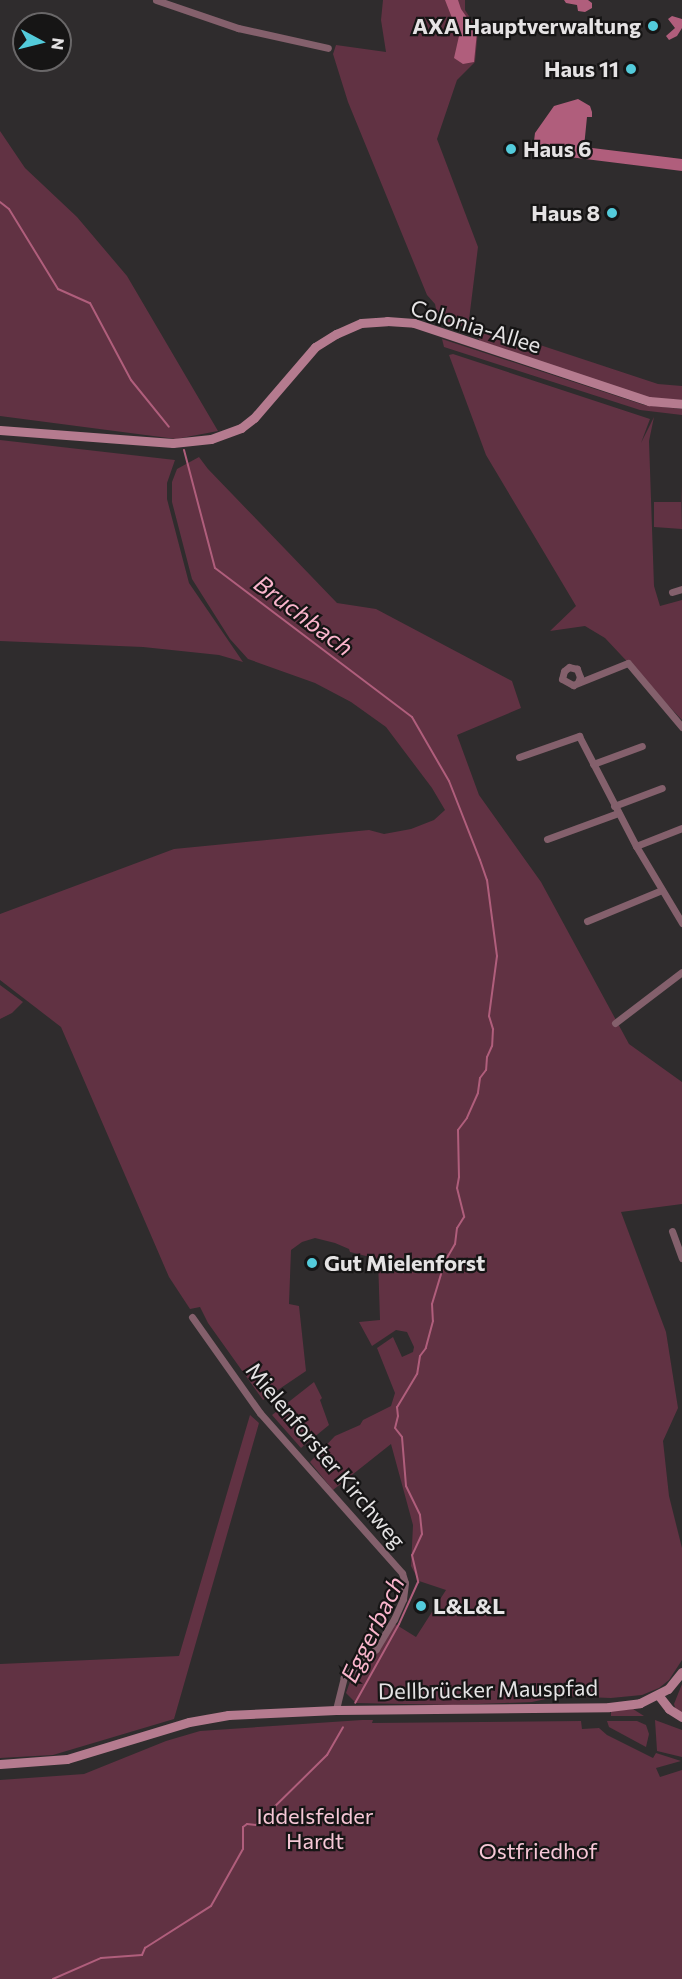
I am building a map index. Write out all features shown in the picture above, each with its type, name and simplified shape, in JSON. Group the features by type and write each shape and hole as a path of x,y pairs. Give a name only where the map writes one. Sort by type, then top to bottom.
{"main road":[{"name":"Colonia-Allee","path":"0,430 173,443 211,440 254,418 315,347 336,333 361,323 387,321 414,323 650,401 682,404"},
{"name":"Dellbrücker Mauspfad","path":"0,1764 67,1759 203,1718 336,1710 605,1707 640,1703 658,1696 675,1683 682,1672"},
{"path":"658,1696 669,1709 682,1717"}],"street":[{"path":"156,0 238,28 328,48"},
{"path":"672,592 682,589"},
{"path":"578,682 628,663 682,727"},
{"path":"519,757 579,736 636,846 682,923"},
{"path":"593,764 642,746"},
{"path":"614,806 662,788"},
{"path":"548,839 618,813"},
{"path":"636,846 682,828"},
{"path":"587,921 662,890"},
{"path":"615,1023 682,972"},
{"path":"672,1231 682,1258"},
{"name":"Mielenforster Kirchweg","path":"192,1317 260,1413 402,1573 405,1583 403,1599 394,1619 376,1649 344,1677 336,1710"}],"green space":[{"path":"383,0 465,0 465,10 478,30 475,62 457,80 437,139 478,247 468,328 448,322 437,314 435,304 427,295 348,102 333,54 336,45 386,52 381,20"},
{"path":"0,131 25,168 77,217 127,276 218,431 176,439 0,416"},
{"path":"478,323 506,342 540,345 658,384 682,386 682,400 653,399 480,341 476,334"},
{"path":"442,339 644,405 682,409 682,415 640,410 444,347"},
{"path":"453,354 650,419 641,443 654,417 649,441 654,586 660,606 682,600 682,720 605,638 585,626 550,631 576,606 486,455 449,355"},
{"path":"0,440 175,460 167,483 167,499 189,583 243,662 219,655 143,647 0,641"},
{"path":"199,457 337,603 376,609 512,681 521,708 457,735 479,795 541,882 629,1044 682,1082 682,1204 621,1212 666,1332 678,1408 663,1441 669,1496 682,1548 682,1660 669,1680 659,1688 642,1695 611,1698 559,1696 532,1702 453,1705 356,1703 346,1693 352,1676 369,1662 395,1624 416,1637 446,1590 419,1581 411,1566 413,1525 391,1444 333,1490 310,1462 335,1436 360,1425 363,1420 391,1406 395,1393 377,1348 393,1337 402,1357 413,1352 414,1347 407,1332 396,1330 372,1346 359,1322 380,1320 378,1259 350,1252 349,1249 335,1243 315,1238 302,1242 291,1250 289,1304 299,1306 306,1371 263,1400 208,1323 200,1307 190,1309 169,1277 61,1027 0,980 0,914 174,849 369,830 384,834 411,829 434,820 445,810 432,788 386,727 351,702 315,683 248,659 230,639 192,579 172,502 172,482 177,469"},
{"path":"681,484 682,529 654,527 654,502 681,502"},
{"path":"0,985 23,1002 12,1013 0,1019"},
{"path":"314,1382 322,1398 320,1400 329,1425 301,1448 272,1415"},
{"path":"250,1415 259,1423 174,1719 53,1755 0,1758 0,1664 179,1656"},
{"path":"682,1684 682,1713 676,1710 674,1704"},
{"path":"633,1709 644,1716 611,1716 611,1711"},
{"path":"373,1720 372,1723 581,1721 582,1729 599,1728 607,1735 653,1758 656,1753 681,1761 656,1768 660,1777 682,1770 682,1979 0,1979 0,1780 84,1774 166,1741 200,1731"},
{"path":"655,1720 682,1730 682,1757 657,1751"},
{"path":"607,1721 637,1721 646,1725 649,1734 646,1747 609,1727"}],"shaded area":[{"path":"445,0 458,0 461,9 477,32 474,62 463,64 454,58 459,36"},
{"path":"564,0 588,0 592,3 592,8 585,12 578,11 577,5 566,3"},
{"path":"672,16 682,19 682,28 677,36 669,40 666,36 675,28 668,19"},
{"path":"578,99 590,106 592,112 592,117 587,117 584,147 682,159 682,171 537,153 535,133 554,106"}],"waterway":[{"name":"Bruchbach","path":"0,202 9,209 58,289 90,303 131,380 169,427"},
{"name":"Eggerbach","path":"184,450 215,568 412,717 449,781 487,880 497,956 489,1016 493,1029 492,1046 487,1057 486,1070 480,1078 478,1093 467,1118 458,1130 459,1177 457,1188 464,1217 457,1228 455,1244 445,1261 432,1304 433,1321 426,1348 420,1356 417,1374 397,1407 398,1416 395,1428 402,1437 406,1486 420,1515 422,1534 412,1555 418,1582 399,1624 355,1703"},
{"name":"Eggerbach","path":"53,1979 101,1958 142,1955 145,1948 211,1906 243,1849 243,1827 247,1824 256,1825 327,1755 343,1727"}],"place":[{"name":"AXA Hauptverwaltung","path":"653,26"},
{"name":"Haus 11","path":"631,69"},
{"name":"Haus 6","path":"511,149"},
{"name":"Haus 8","path":"612,213"},
{"name":"Gut Mielenforst","path":"312,1263"},
{"name":"L&L&L","path":"421,1606"}],"park label":[{"name":"Iddelsfelder Hardt","path":"315,1828"},
{"name":"Ostfriedhof","path":"538,1851"}]}
